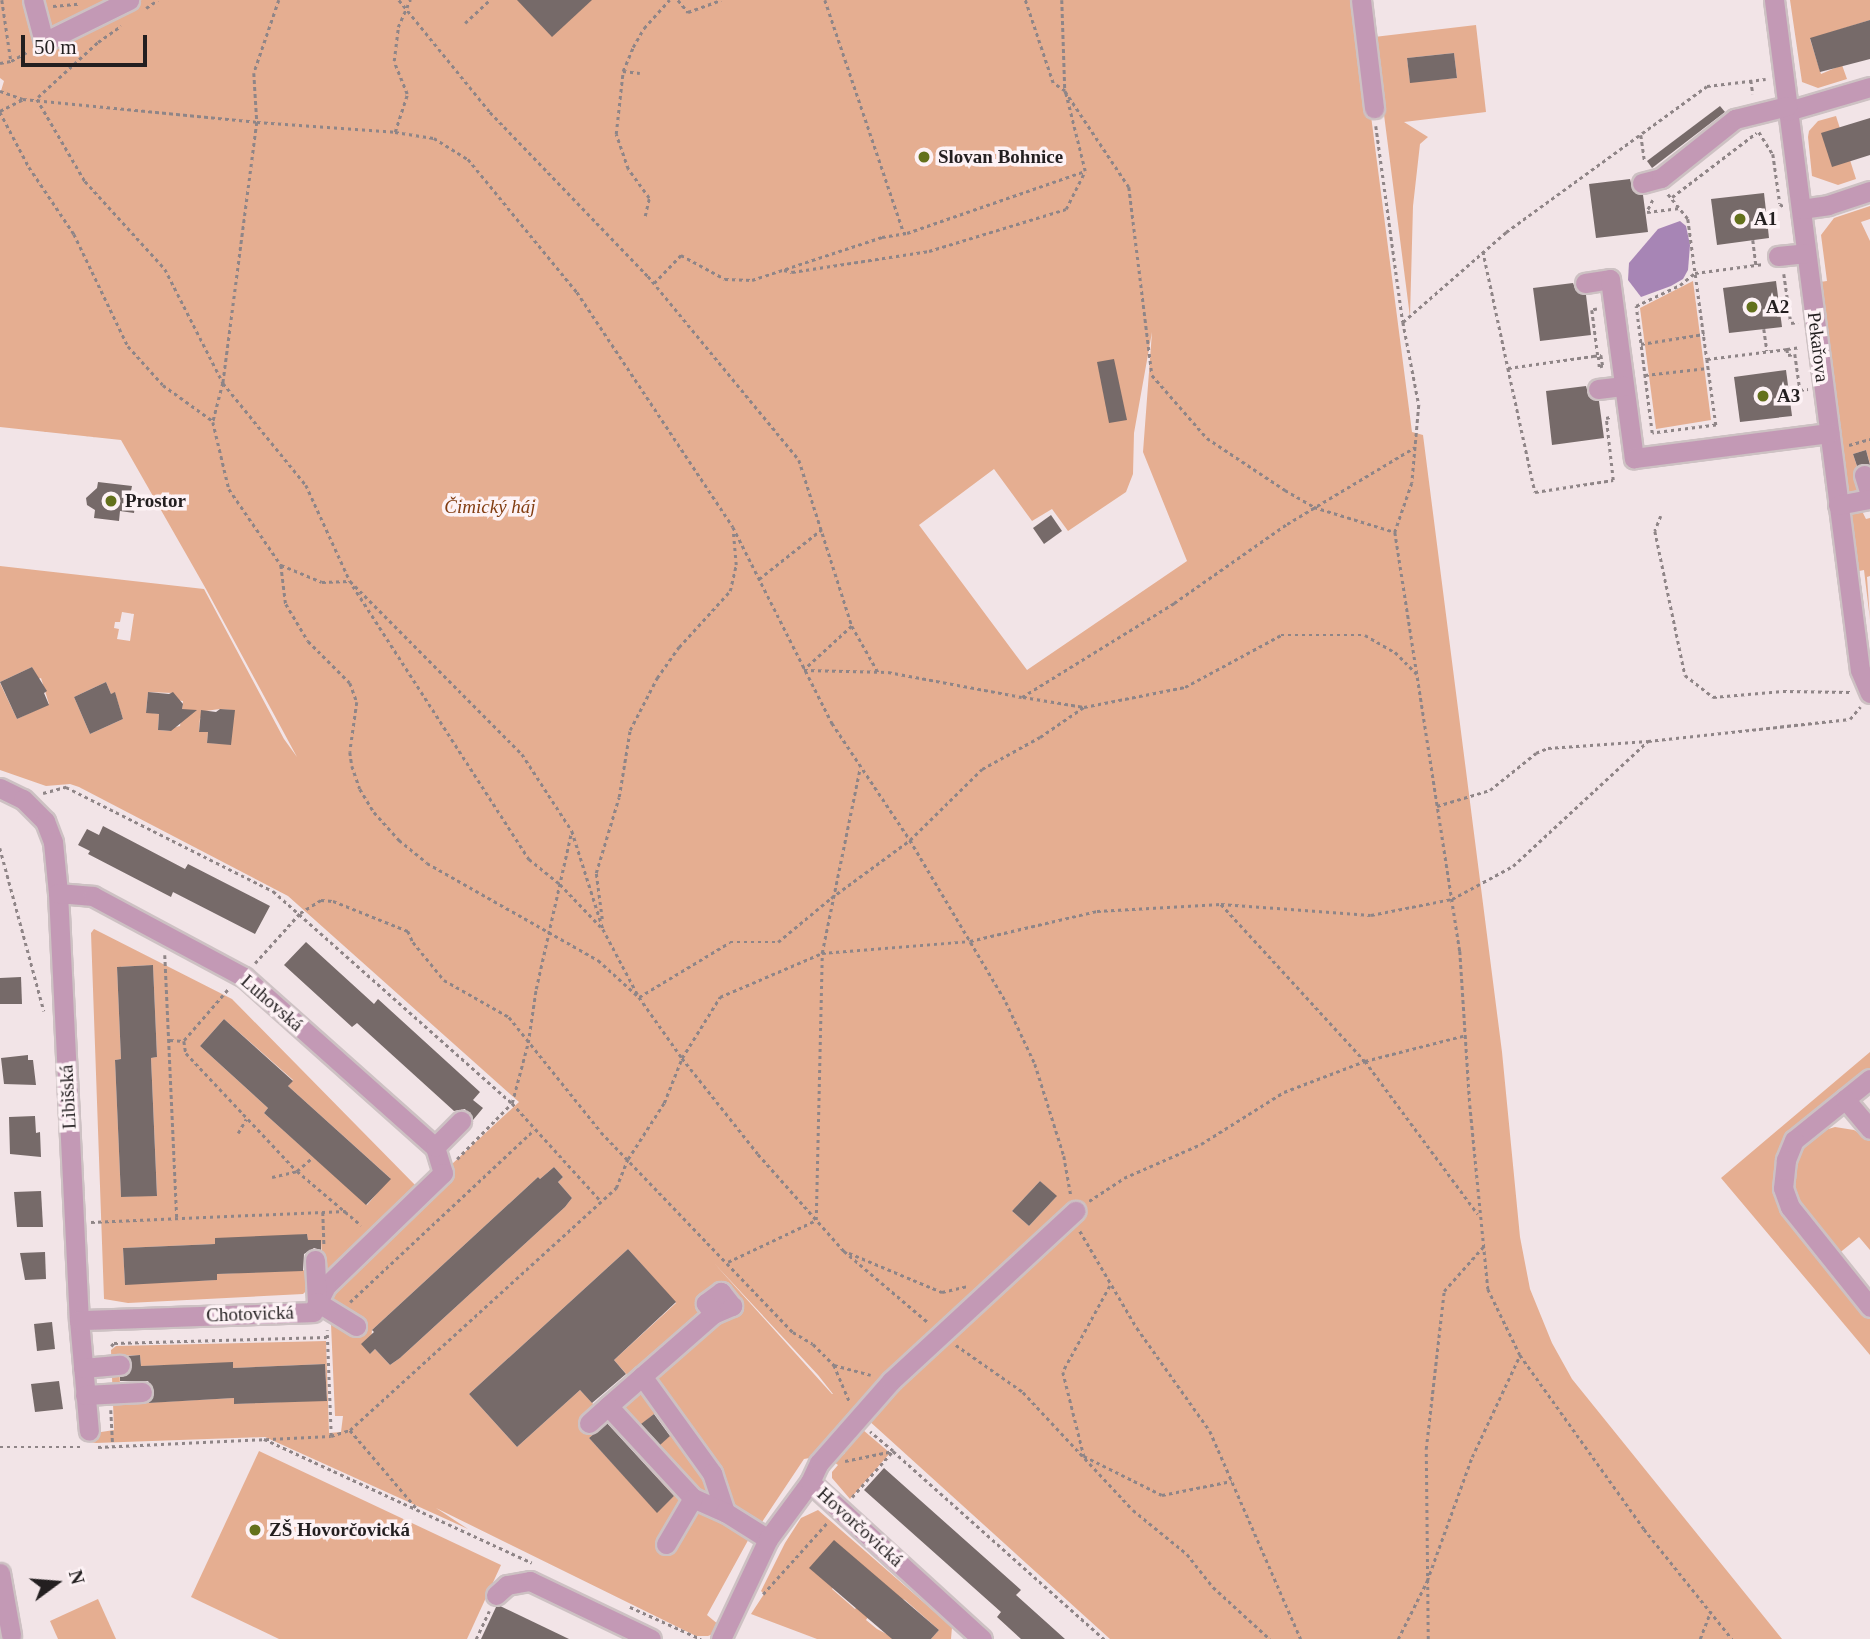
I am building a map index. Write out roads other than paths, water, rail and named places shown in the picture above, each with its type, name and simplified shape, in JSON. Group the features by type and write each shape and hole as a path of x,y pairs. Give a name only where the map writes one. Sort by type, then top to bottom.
{"street":[{"path":"1361,0 1374,108"},
{"name":"Pekařova","path":"1774,0 1788,109 1796,210 1806,253 1864,697"},
{"path":"39,3 44,43 134,10"},
{"path":"1649,189 1735,119 1757,123 1788,109 1870,88"},
{"path":"1796,210 1828,205 1870,191"},
{"path":"1774,265 1806,253"},
{"path":"1585,283 1610,279 1634,458 1829,433"},
{"path":"1598,389 1624,386"},
{"path":"1838,505 1870,497 1864,475"},
{"name":"Libišská","path":"0,788 23,799 45,821 52,842 58,893 79,1320 89,1431"},
{"name":"Luhovská","path":"58,893 93,896 244,976 435,1147"},
{"path":"1870,1079 1794,1140 1786,1160 1783,1188 1790,1207 1870,1307"},
{"path":"1845,1099 1870,1129"},
{"path":"435,1147 461,1121"},
{"name":"Chotovická","path":"79,1320 313,1312 322,1305 326,1286 443,1172 435,1147"},
{"path":"810,1482 819,1463 891,1381 1075,1211"},
{"path":"315,1260 322,1305 356,1326"},
{"path":"589,1423 713,1314"},
{"path":"83,1368 113,1366"},
{"path":"642,1376 712,1473 725,1512"},
{"path":"85,1395 142,1392"},
{"path":"608,1406 693,1498 725,1512 768,1539"},
{"name":"Hovorčovická","path":"721,1639 768,1539 810,1482 982,1639"},
{"path":"666,1544 693,1498"},
{"path":"0,1573 11,1635"},
{"path":"496,1595 507,1585 530,1581 651,1639"}],"place":[{"name":"Slovan Bohnice","path":"924,157"},
{"name":"A1","path":"1740,219"},
{"name":"A2","path":"1752,307"},
{"name":"A3","path":"1763,396"},
{"name":"Prostor","path":"111,501"},
{"name":"ZŠ Hovorčovická","path":"255,1530"}],"park label":[{"name":"Čimický háj","path":"490,507"}]}
